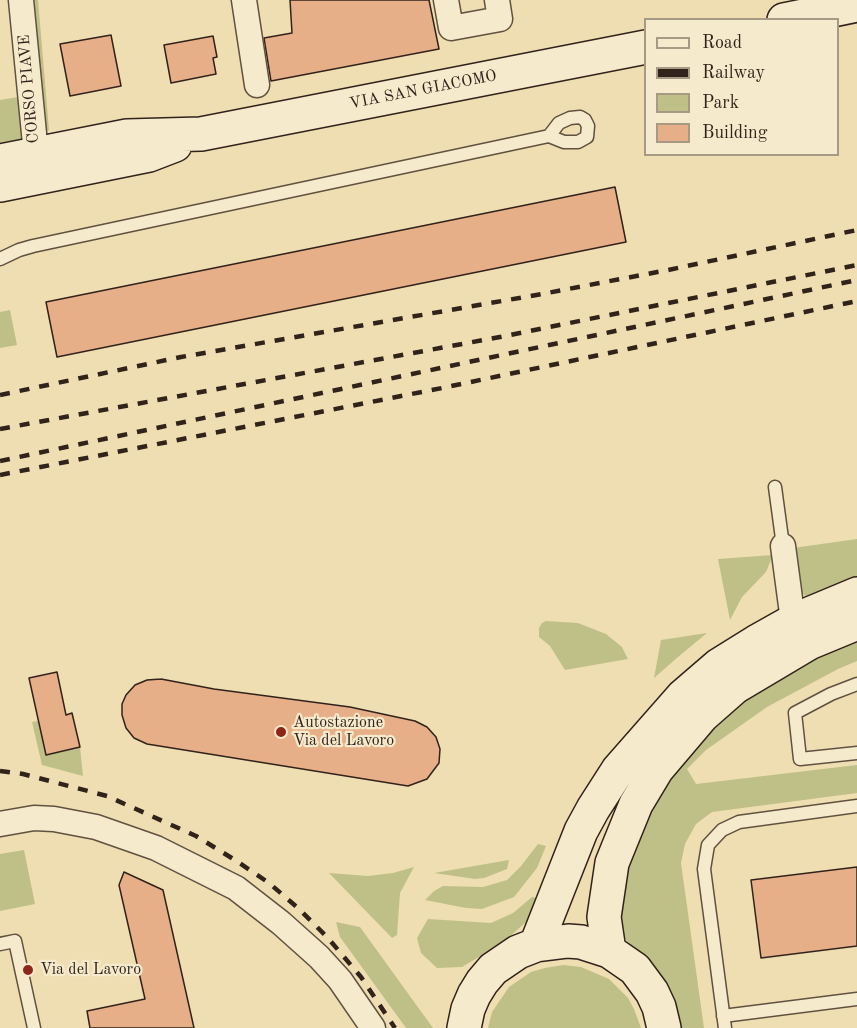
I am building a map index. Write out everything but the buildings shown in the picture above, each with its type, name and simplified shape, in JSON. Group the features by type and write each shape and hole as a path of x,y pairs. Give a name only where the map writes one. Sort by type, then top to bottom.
{"main road":[{"path":"794,18 857,5"},
{"name":"VIA SAN GIACOMO","path":"0,185 37,166 127,136 201,134 644,47"},
{"name":"VIA SAN GIACOMO","path":"0,161 37,166"},
{"path":"536,945 593,809 618,770 683,696 739,652 794,621 856,617"},
{"path":"609,951 604,917 612,863 626,825 645,787 671,751 702,716 735,687 856,617"},
{"path":"784,657 793,634 794,621"},
{"path":"464,1028 468,1009 482,982 504,960 536,945 568,941 581,942 609,951 635,969 645,981 659,1007 664,1028"}],"street":[{"name":"CORSO PIAVE","path":"21,0 37,166"},
{"path":"244,0 257,85"},
{"path":"446,0 451,28 500,19 497,0"},
{"path":"783,546 794,621"},
{"path":"0,824 34,818 54,819 96,827 156,848 236,888 281,923 319,957 340,980 373,1028"}],"lane":[{"path":"0,259 24,248 549,136"},
{"path":"775,487 783,546"},
{"path":"857,684 795,713 800,759 857,753"},
{"path":"857,806 739,822 722,830 708,845 704,869 724,1022 857,999"},
{"path":"0,944 15,941 34,1028"}],"green space":[{"path":"28,0 38,0 49,130 39,134"},
{"path":"18,97 28,152 0,157 0,100"},
{"path":"10,310 17,345 0,348 0,312"},
{"path":"857,539 857,586 808,598 801,592 793,548"},
{"path":"773,555 766,572 742,597 730,620 718,559"},
{"path":"546,621 578,623 606,634 622,647 628,659 565,670 550,646 539,637 539,628"},
{"path":"707,633 678,657 654,678 661,640"},
{"path":"851,640 857,641 857,661 767,707 706,750 687,769 696,784 857,765 857,793 712,812 696,824 685,844 681,863 704,1028 679,1028 679,1014 654,968 625,939 618,900 623,854 696,738 755,686"},
{"path":"38,721 46,755 80,747 83,776 42,765 32,722"},
{"path":"538,844 546,846 537,868 514,897 482,909 425,900 443,886 483,887 507,880"},
{"path":"24,850 35,904 0,911 0,854"},
{"path":"509,860 507,869 484,878 475,879 434,873"},
{"path":"414,867 400,893 397,935 392,938 329,873 368,876 393,873"},
{"path":"532,897 541,899 525,923 501,944 462,967 437,968 421,953 417,938 428,919 491,923 513,913"},
{"path":"336,922 360,927 433,1028 406,1028 340,937"},
{"path":"563,965 581,967 609,979 628,998 641,1028 488,1028 492,1012 509,987 531,972"}],"railway":[{"path":"0,395 181,357 668,270 857,230"},
{"path":"0,429 500,337 857,265"},
{"path":"0,461 857,280"},
{"path":"0,475 442,388 857,301"},
{"path":"0,771 23,774 107,796 196,836 235,860 269,883 328,938 361,977 395,1028"}],"place":[{"name":"Autostazione Via del Lavoro","path":"281,732"},
{"name":"Via del Lavoro","path":"28,970"}]}
